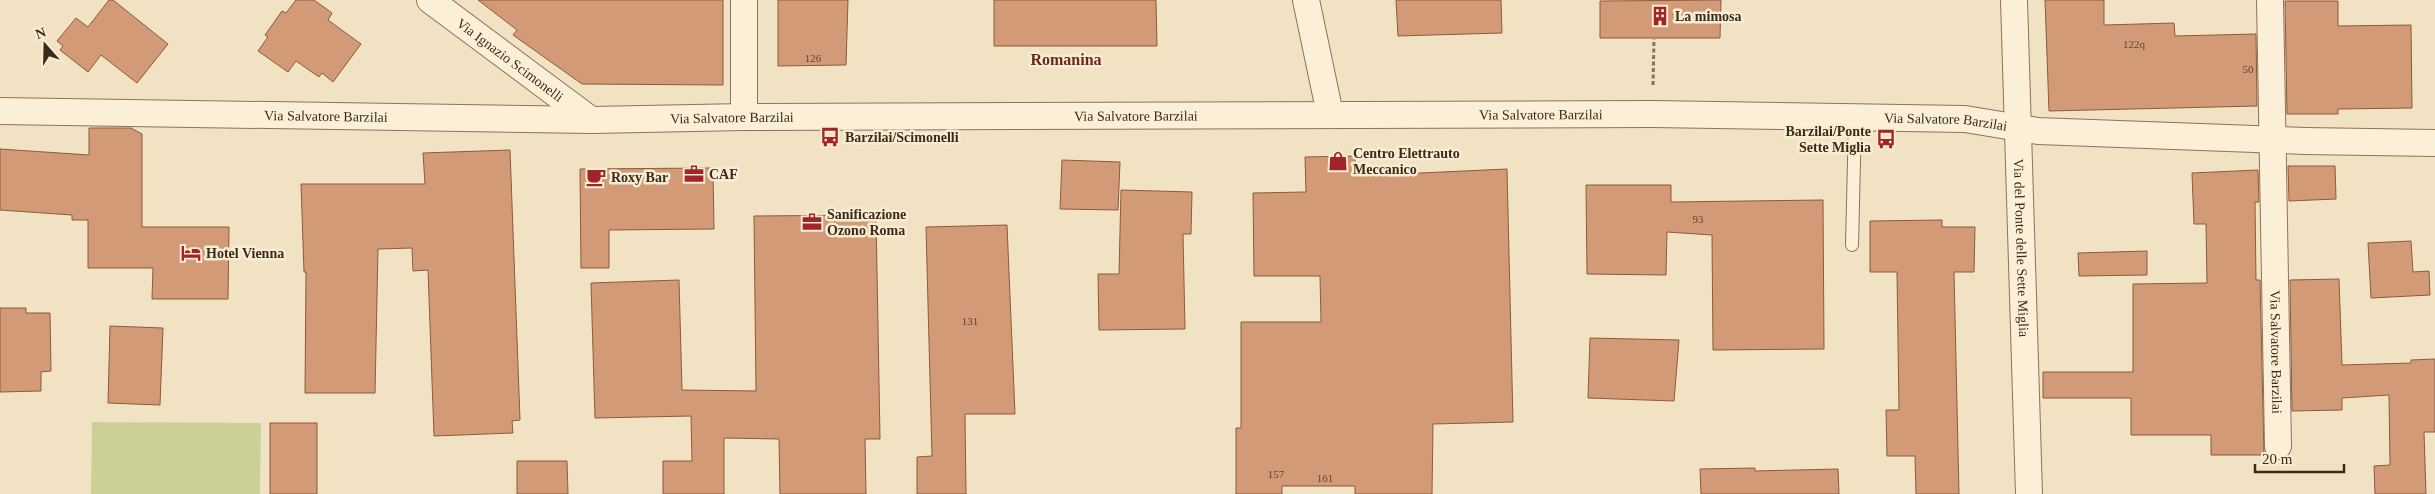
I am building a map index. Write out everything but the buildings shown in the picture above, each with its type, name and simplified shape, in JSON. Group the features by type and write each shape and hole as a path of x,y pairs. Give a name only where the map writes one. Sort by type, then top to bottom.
{"street":[{"name":"Via Ignazio Scimonelli","path":"430,0 592,120"},
{"path":"744,0 744,117"},
{"path":"1306,0 1330,114"},
{"name":"Via del Ponte delle Sette Miglia","path":"2014,0 2028,494"},
{"name":"Via Salvatore Barzilai","path":"2270,0 2278,446"},
{"name":"Via Salvatore Barzilai","path":"0,111 592,120 744,117 1652,114 1855,119 1966,119 2017,129 2272,140 2435,143"}],"lane":[{"path":"1852,245 1855,119"}],"path":[{"path":"1653,86 1654,38"}],"green space":[{"path":"92,422 261,423 260,494 91,494"}],"place":[{"name":"La mimosa","path":"1660,16"},
{"name":"Barzilai/Scimonelli","path":"830,137"},
{"name":"Barzilai/Ponte Sette Miglia","path":"1886,139"},
{"name":"Centro Elettrauto Meccanico","path":"1338,161"},
{"name":"CAF","path":"694,174"},
{"name":"Roxy Bar","path":"596,177"},
{"name":"Sanificazione Ozono Roma","path":"812,222"},
{"name":"Hotel Vienna","path":"191,253"}],"district":[{"name":"Romanina","path":"1066,59"}]}
